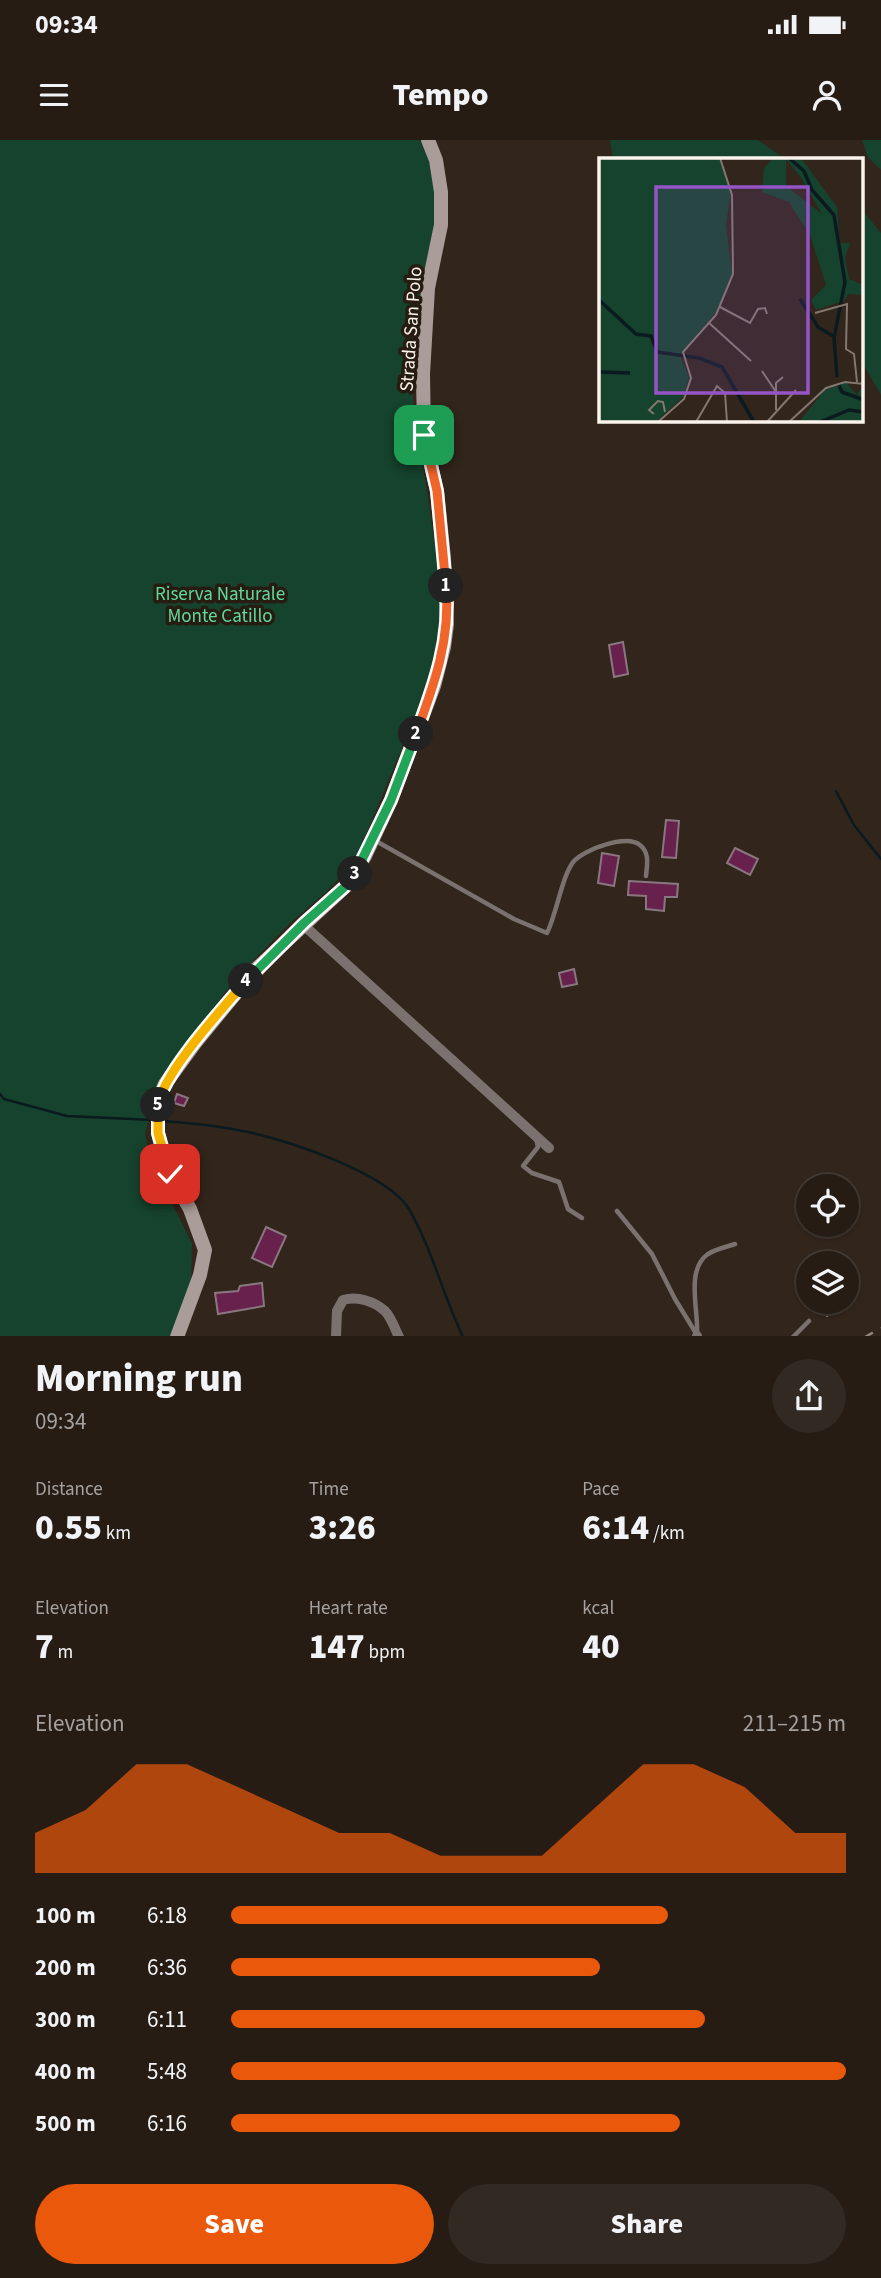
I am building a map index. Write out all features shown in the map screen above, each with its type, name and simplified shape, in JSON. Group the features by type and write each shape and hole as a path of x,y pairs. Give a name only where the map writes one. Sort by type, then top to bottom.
{"street":[{"name":"Strada San Polo","path":"177,1336 200,1275 205,1250 190,1209 170,1174 157,1119 158,1101 165,1084 195,1043 255,970 349,883 391,800 434,686 444,647 447,594 437,491 424,435 423,374 428,288 441,225 441,192 436,160 428,140"},
{"path":"304,923 549,1148"},
{"path":"336,1336 337,1311 343,1300 354,1297 386,1312 399,1336"}],"lane":[{"path":"372,839 514,919 547,933 560,901 566,876 575,860 594,848 620,841 634,842 642,846 648,858 646,876"},
{"path":"536,1137 538,1147 523,1166 532,1173 559,1182 568,1209 582,1218"},
{"path":"617,1211 652,1255 697,1336"},
{"path":"697,1336 694,1281 700,1261 711,1252 735,1244"},
{"path":"793,1336 809,1321"}],"green space":[{"name":"Riserva Naturale Monte Catillo","path":"0,140 420,140 435,172 437,222 408,365 443,598 440,641 428,686 354,863 238,976 192,1035 156,1091 145,1134 152,1164 192,1243 191,1284 171,1336 0,1336"},
{"path":"610,140 758,140 779,155 790,158 613,158"},
{"path":"862,140 881,140 881,170 868,157"},
{"path":"864,212 881,233 881,395 864,365"}],"building":[{"path":"623,642 628,674 614,677 609,645"},
{"path":"666,820 679,821 676,858 662,857"},
{"path":"735,848 758,859 750,875 727,863"},
{"path":"602,853 619,856 614,886 598,883"},
{"path":"629,881 678,884 677,897 665,897 664,911 646,909 646,896 628,895"},
{"path":"574,969 577,984 562,987 559,973"},
{"path":"177,1094 188,1098 184,1106 174,1103"},
{"path":"266,1227 286,1236 272,1267 252,1258"},
{"path":"262,1283 264,1306 218,1314 215,1293 238,1291 240,1286"}],"waterway":[{"path":"836,791 854,825 881,859"},
{"path":"0,1094 4,1099 67,1116 153,1120"},
{"path":"163,1121 216,1126 266,1136 336,1160 380,1183 409,1209 463,1336"}],"railway":[{"path":"867,1336 881,1328"}],"route":[{"path":"170,1174 157,1125 158,1101 165,1084 255,970 349,883 391,800 434,686 444,647 447,594 437,491 424,435"}]}
